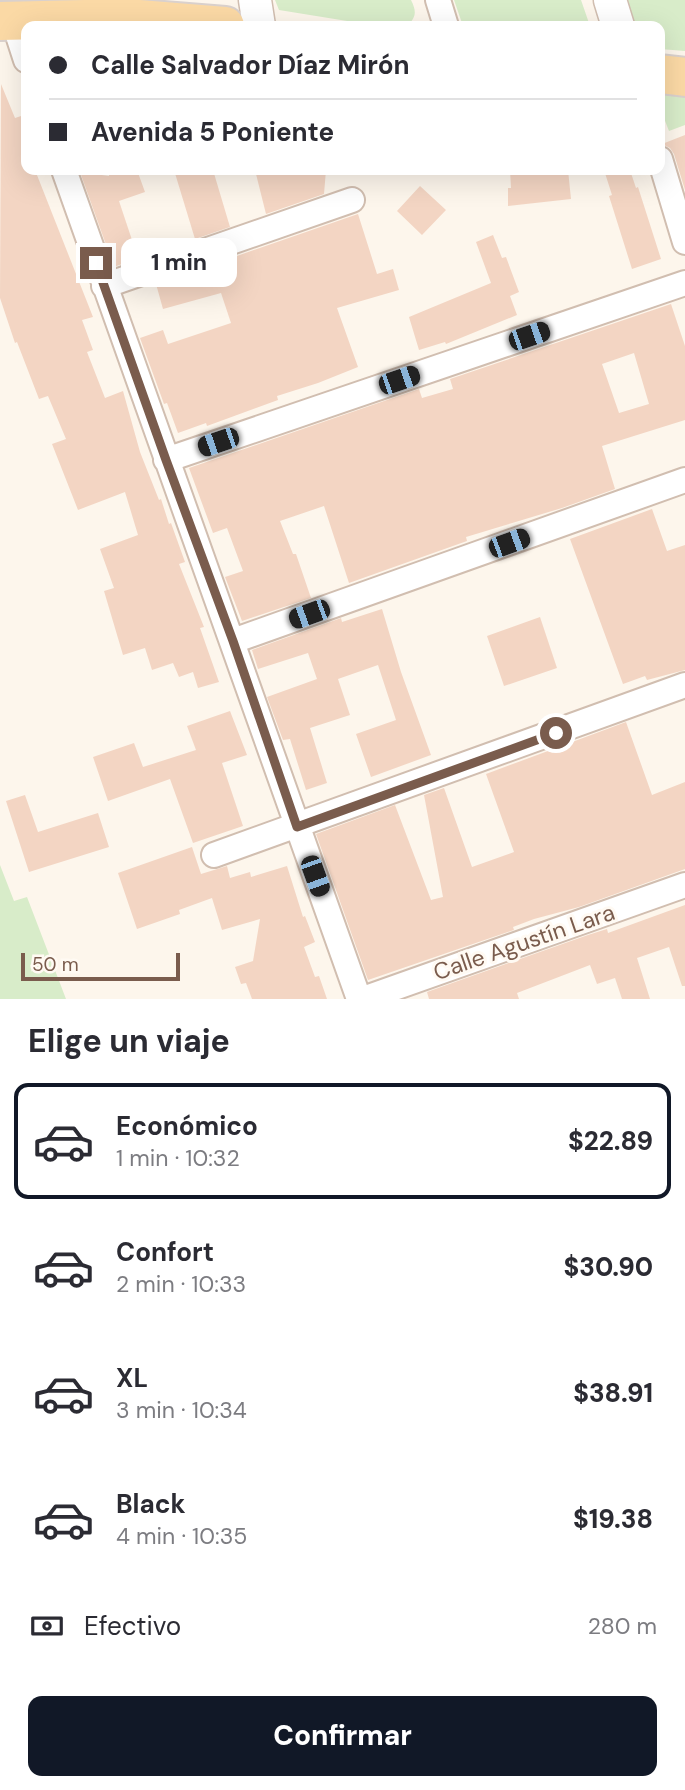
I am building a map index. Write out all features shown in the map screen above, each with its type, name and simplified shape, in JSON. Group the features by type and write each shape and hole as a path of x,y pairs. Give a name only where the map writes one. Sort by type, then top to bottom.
{"main road":[{"path":"6,21 127,18 164,21"},
{"path":"665,75 685,77"}],"street":[{"path":"255,0 258,21"},
{"path":"438,0 444,21"},
{"path":"610,0 616,21"},
{"path":"6,21 21,50"},
{"path":"66,175 297,827 361,999"},
{"path":"665,175 685,242"},
{"path":"104,286 352,200"},
{"path":"166,460 685,283"},
{"path":"233,641 685,481"},
{"path":"214,855 685,685"},
{"name":"Calle Agustín Lara","path":"361,999 685,885"}],"green space":[{"path":"275,0 411,0 415,14 411,21 347,21 279,10"},
{"path":"454,0 581,0 588,21 461,21"},
{"path":"623,0 685,0 685,51 665,49 665,21 629,21"},
{"path":"665,89 685,91 685,125 669,131 665,121"},
{"path":"0,865 14,901 27,897 66,999 0,999"}],"building":[{"path":"1,84 15,118 21,116 21,175 37,175 93,317 82,320 93,350 87,352 105,398 123,391 140,452 185,562 179,564 204,627 200,628 219,682 198,688 193,672 179,677 173,663 152,670 145,648 123,655 104,591 114,588 100,549 138,535 125,492 78,510 52,444 66,439 48,396 39,399 17,342 15,343 0,298"},
{"path":"685,135 685,190 674,154 665,143"},
{"path":"81,175 139,175 145,192 119,201 138,258 114,267"},
{"path":"176,175 214,175 230,227 195,239"},
{"path":"256,175 326,175 324,194 266,214"},
{"path":"510,175 569,175 571,199 508,206 508,188 511,188"},
{"path":"606,175 632,175 661,259 632,269 609,196 612,195"},
{"path":"420,186 446,210 422,235 397,211"},
{"path":"358,214 377,274 393,269 399,290 337,308 358,367 277,396 278,400 207,426 206,423 178,433 167,403 164,404 140,338 163,330 168,344 231,323 221,293 163,309 156,284"},
{"path":"493,235 502,258 506,257 519,292 510,296 517,315 446,344 445,342 419,350 409,317 491,283 476,242"},
{"path":"671,304 685,346 685,420 602,446 615,489 466,537 467,541 349,583 324,506 280,521 293,554 296,554 311,598 242,621 225,577 243,571 227,528 213,533 189,468 419,389 422,398 453,389 450,379","holes":["634,353 649,404 619,413 602,364"]},
{"path":"652,509 667,551 685,545 685,670 647,680 645,676 623,684 570,539"},
{"path":"382,609 431,755 371,777 356,734 396,720 378,665 338,679 350,715 310,728 327,783 306,790 290,739 283,740 267,697 317,679 308,653 258,669 252,650 341,618 342,622"},
{"path":"540,617 557,668 504,686 487,636"},
{"path":"230,711 247,755 222,763 243,826 193,843 170,779 108,801 93,757 134,743 143,767 196,750 187,726"},
{"path":"626,722 652,795 685,782 685,869 579,907 534,919 513,927 514,930 368,980 316,834 395,805 431,900 443,897 424,795 444,788 472,867 514,852 486,774"},
{"path":"25,795 38,832 98,813 109,847 29,872 6,801"},
{"path":"192,847 201,874 227,866 230,878 250,872 251,877 287,866 303,917 305,916 315,942 304,947 327,999 252,999 246,983 241,984 235,967 253,961 260,919 222,930 212,898 179,910 180,914 137,929 118,873"},
{"path":"685,905 685,986 682,986 669,947 637,958 650,999 622,999 615,978 597,984 590,965 517,993 519,999 429,999 427,992 588,935 607,929 608,933"}],"route":[{"path":"96,263 233,641 297,827 556,733"}]}
